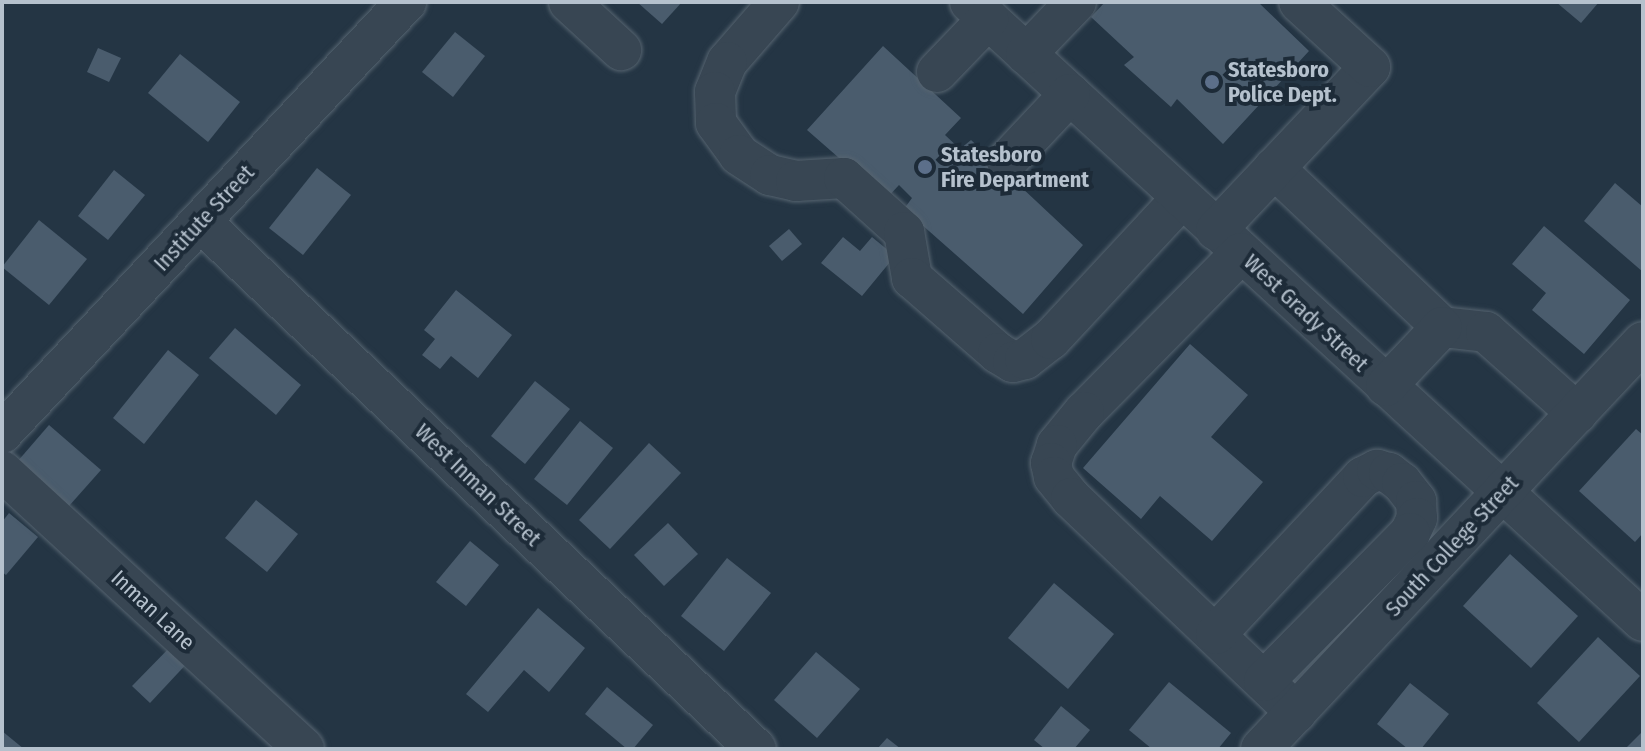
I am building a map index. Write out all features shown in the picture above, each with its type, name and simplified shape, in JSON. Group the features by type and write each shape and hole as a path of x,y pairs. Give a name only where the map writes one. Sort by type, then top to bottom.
{"street":[{"name":"Institute Street","path":"2,433 406,2"},
{"path":"569,2 621,50"},
{"path":"779,2 727,62 715,92 716,123 739,155 770,175 796,181 844,178 904,232 912,278 998,353 1013,362 1025,359 1051,339 1182,198"},
{"path":"1026,54 1076,2"},
{"path":"1296,712 1071,498 1054,477 1051,463 1057,445 1228,241 1274,168 1370,67 1299,2"},
{"path":"937,72 979,10"},
{"name":"West Grady Street","path":"979,10 1501,494 1643,621"},
{"path":"1007,161 1070,94"},
{"path":"1274,168 1442,327 1486,332 1577,413"},
{"name":"West Inman Street","path":"201,222 756,749"},
{"path":"1386,386 1442,327"},
{"name":"South College Street","path":"1261,749 1643,342"},
{"path":"1216,634 1363,477 1377,470 1389,473 1402,483 1416,501 1417,518 1410,533 1264,681"},
{"name":"Inman Lane","path":"2,471 304,749"}],"building":[{"path":"637,2 682,2 662,24"},
{"name":"Statesboro Police Dept.","path":"1105,2 1258,2 1309,51 1223,144 1177,99 1171,107 1124,65 1134,57 1091,17"},
{"path":"1556,2 1599,2 1581,23"},
{"path":"455,32 485,56 453,97 422,72"},
{"name":"Statesboro Fire Department","path":"883,46 961,118 945,135 960,149 971,140 1083,245 1023,314 904,209 912,198 899,185 886,199 807,130"},
{"path":"98,48 121,58 109,82 87,72"},
{"path":"180,54 240,102 208,142 148,93"},
{"path":"317,168 351,195 303,255 269,228"},
{"path":"114,170 145,195 108,240 78,216"},
{"path":"1615,183 1643,207 1643,272 1584,221"},
{"path":"39,220 87,259 49,305 2,267"},
{"path":"1544,226 1630,300 1584,354 1532,310 1546,293 1512,264"},
{"path":"789,229 802,244 782,261 769,246"},
{"path":"843,237 860,251 872,237 895,256 862,296 821,263"},
{"path":"456,290 512,335 478,378 451,356 440,369 422,355 435,339 424,330"},
{"path":"235,328 301,385 276,415 209,358"},
{"path":"1190,344 1248,395 1211,437 1263,482 1212,541 1160,496 1141,519 1083,468"},
{"path":"168,350 199,375 144,444 113,418"},
{"path":"535,381 570,409 525,464 491,436"},
{"path":"580,421 613,448 567,505 534,479"},
{"path":"49,425 101,470 69,506 17,462"},
{"path":"1636,429 1643,435 1643,533 1635,542 1579,491"},
{"path":"649,443 681,473 610,549 579,520"},
{"path":"256,500 298,534 267,572 225,538"},
{"path":"9,513 38,537 6,575 2,572 2,522"},
{"path":"668,523 698,554 664,586 634,555"},
{"path":"470,541 499,565 466,606 436,582"},
{"path":"1510,554 1578,616 1531,668 1463,606"},
{"path":"727,558 771,593 724,651 681,616"},
{"path":"1054,583 1114,634 1068,689 1008,638"},
{"path":"538,608 585,648 549,692 524,670 488,712 466,694"},
{"path":"1598,637 1640,676 1579,742 1537,703"},
{"path":"175,642 192,658 150,703 132,686"},
{"path":"816,652 860,689 817,738 774,700"},
{"path":"1169,682 1231,733 1218,749 1152,749 1129,730"},
{"path":"1410,683 1449,714 1421,749 1408,749 1377,724"},
{"path":"607,687 653,725 633,749 627,749 585,714"},
{"path":"1061,706 1090,730 1074,749 1045,749 1034,740"},
{"path":"2,731 24,749 2,749"},
{"path":"1643,731 1643,749 1625,749"},
{"path":"887,738 901,749 877,749"}],"place":[{"name":"Statesboro Police Dept.","path":"1212,82"},
{"name":"Statesboro Fire Department","path":"925,167"}]}
